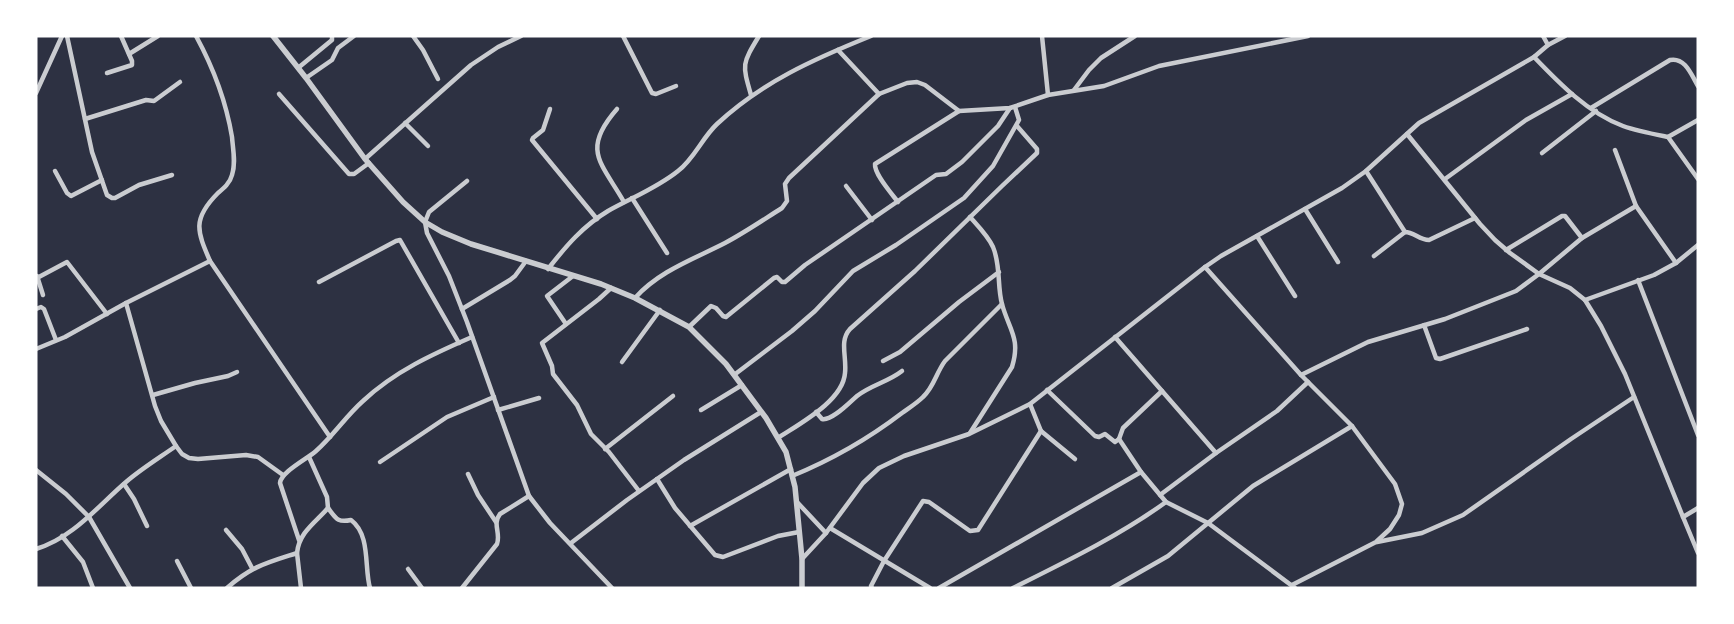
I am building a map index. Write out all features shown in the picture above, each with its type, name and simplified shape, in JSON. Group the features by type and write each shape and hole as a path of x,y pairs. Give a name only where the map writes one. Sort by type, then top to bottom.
{"street":[{"path":"36,93 62,36"},
{"path":"67,36 92,152 107,194 112,198 148,182 172,175"},
{"path":"107,73 132,65 121,36"},
{"path":"129,54 158,36"},
{"path":"196,36 209,60 220,88 226,108 234,152 232,177 228,184 204,208 199,231 210,262 330,438"},
{"path":"273,36 367,161 425,222 442,232 471,244 611,288 636,298 689,327 726,364 761,412 786,452 797,502 802,559 802,588"},
{"path":"298,68 332,40 332,36"},
{"path":"306,78 332,60 338,48 354,36"},
{"path":"413,36 438,79"},
{"path":"278,94 349,174 352,175 405,123 485,54 521,36"},
{"path":"623,36 652,93 656,94 676,86"},
{"path":"750,95 744,72 745,62 759,36"},
{"path":"548,268 570,241 597,219 680,170 714,127 750,95 803,65 872,36"},
{"path":"1042,36 1048,95"},
{"path":"1074,90 1101,58 1135,36"},
{"path":"898,202 878,175 874,168 875,164 959,111 1013,108 1048,95 1104,86 1138,73 1176,62 1308,36"},
{"path":"1543,36 1548,45"},
{"path":"802,559 826,533 863,483 879,468 904,456 970,434 1030,404 1204,267 1342,188 1366,171 1420,123 1534,57 1548,45 1565,36"},
{"path":"838,50 879,94"},
{"path":"1534,57 1572,94 1590,108 1622,126 1668,137 1698,179"},
{"path":"1590,108 1670,60 1681,60 1698,86"},
{"path":"84,119 146,100 154,101 180,82"},
{"path":"636,298 649,284 660,276 727,242 782,208 788,198 785,188 786,181 879,94 907,83 917,82 959,111"},
{"path":"1445,179 1479,152 1526,120 1572,94"},
{"path":"734,375 792,331 815,311 853,272 964,198 993,166 1017,126 1019,116 1013,108"},
{"path":"689,327 711,306 726,317 774,278 777,277 784,282 787,281 805,265 936,175 946,174 962,162 1013,108"},
{"path":"550,109 544,128 532,140 597,219"},
{"path":"617,109 600,131 596,150 599,159 624,202"},
{"path":"1542,153 1596,111"},
{"path":"1668,137 1698,120"},
{"path":"405,123 428,146"},
{"path":"778,438 816,412 834,396 842,384 845,374 844,344 847,332 915,271 1037,153 1037,150 1017,126"},
{"path":"1407,134 1475,218 1506,250 1539,274 1570,288 1585,300 1602,326 1625,374 1698,552"},
{"path":"1616,150 1636,206 1676,263"},
{"path":"55,171 67,193 71,196 102,180"},
{"path":"1366,171 1404,232"},
{"path":"467,181 429,212 425,222 429,239 449,276 462,308 528,496 550,523 612,588"},
{"path":"846,186 872,220"},
{"path":"632,198 667,253"},
{"path":"1301,375 1368,342 1424,325 1516,290 1539,274 1582,238 1636,206"},
{"path":"1305,209 1338,262"},
{"path":"1506,250 1562,216 1565,216 1582,238"},
{"path":"970,217 993,246 999,272 1002,304 1014,333 1016,355 1012,367 970,434"},
{"path":"1374,256 1404,232 1411,232 1424,240 1429,240 1475,218"},
{"path":"1257,236 1295,296"},
{"path":"319,282 400,240 459,343"},
{"path":"1585,300 1654,275 1676,263 1698,245"},
{"path":"462,308 510,280 526,261"},
{"path":"43,295 37,276 67,262 107,314"},
{"path":"36,349 210,262"},
{"path":"1119,439 1141,472 1166,502 1208,523 1294,586 1376,542 1390,529 1399,515 1402,504 1395,484 1352,426 1301,375 1204,267"},
{"path":"883,361 896,355 959,302 999,272"},
{"path":"566,324 547,296 573,276"},
{"path":"1638,280 1698,435"},
{"path":"611,288 600,299 543,340 542,346 552,366 553,374 577,405 591,434 639,491"},
{"path":"126,303 161,421 182,454 189,458 198,459 246,455 258,457 283,475"},
{"path":"690,526 792,473 819,465 886,425 924,397 939,369 1002,304"},
{"path":"36,309 41,307 44,309 56,340"},
{"path":"622,362 660,310"},
{"path":"1424,325 1438,359 1527,328"},
{"path":"1115,336 1216,454"},
{"path":"301,588 297,553 299,540 280,483 283,475 309,457 330,438 362,402 397,374 428,356 472,337"},
{"path":"816,412 822,419 830,419 864,391 894,378 902,371"},
{"path":"153,394 228,376 237,372"},
{"path":"1160,495 1277,412 1308,382"},
{"path":"701,410 742,386"},
{"path":"1048,390 1095,436 1104,434 1114,442 1119,439 1123,428 1162,391"},
{"path":"605,449 673,396"},
{"path":"380,462 447,417 494,397"},
{"path":"1376,542 1422,533 1463,515 1634,397"},
{"path":"498,410 539,398"},
{"path":"1030,404 1041,432 1075,459"},
{"path":"571,544 639,491 761,412"},
{"path":"1112,588 1168,556 1253,486 1352,426"},
{"path":"872,588 871,586 884,561 923,501 930,502 970,531 978,530 1041,432"},
{"path":"36,549 62,536 89,517 124,484 176,446"},
{"path":"309,457 326,497 328,508 341,522 351,520 356,524 365,548 370,588"},
{"path":"36,470 66,494 89,517 130,588"},
{"path":"940,588 1141,472"},
{"path":"462,588 497,544 499,535 496,522 478,495 468,474"},
{"path":"657,479 669,500 715,555 719,557 778,536 799,532"},
{"path":"124,484 139,507 147,526"},
{"path":"496,522 500,514 528,496"},
{"path":"797,502 826,533"},
{"path":"1013,588 1075,557 1146,517 1166,502"},
{"path":"299,540 328,508"},
{"path":"1683,517 1698,508"},
{"path":"830,528 930,588"},
{"path":"226,530 239,544 252,568"},
{"path":"62,536 83,562 93,588"},
{"path":"227,588 252,568 297,553"},
{"path":"176,561 191,588"},
{"path":"408,569 422,588"}]}
